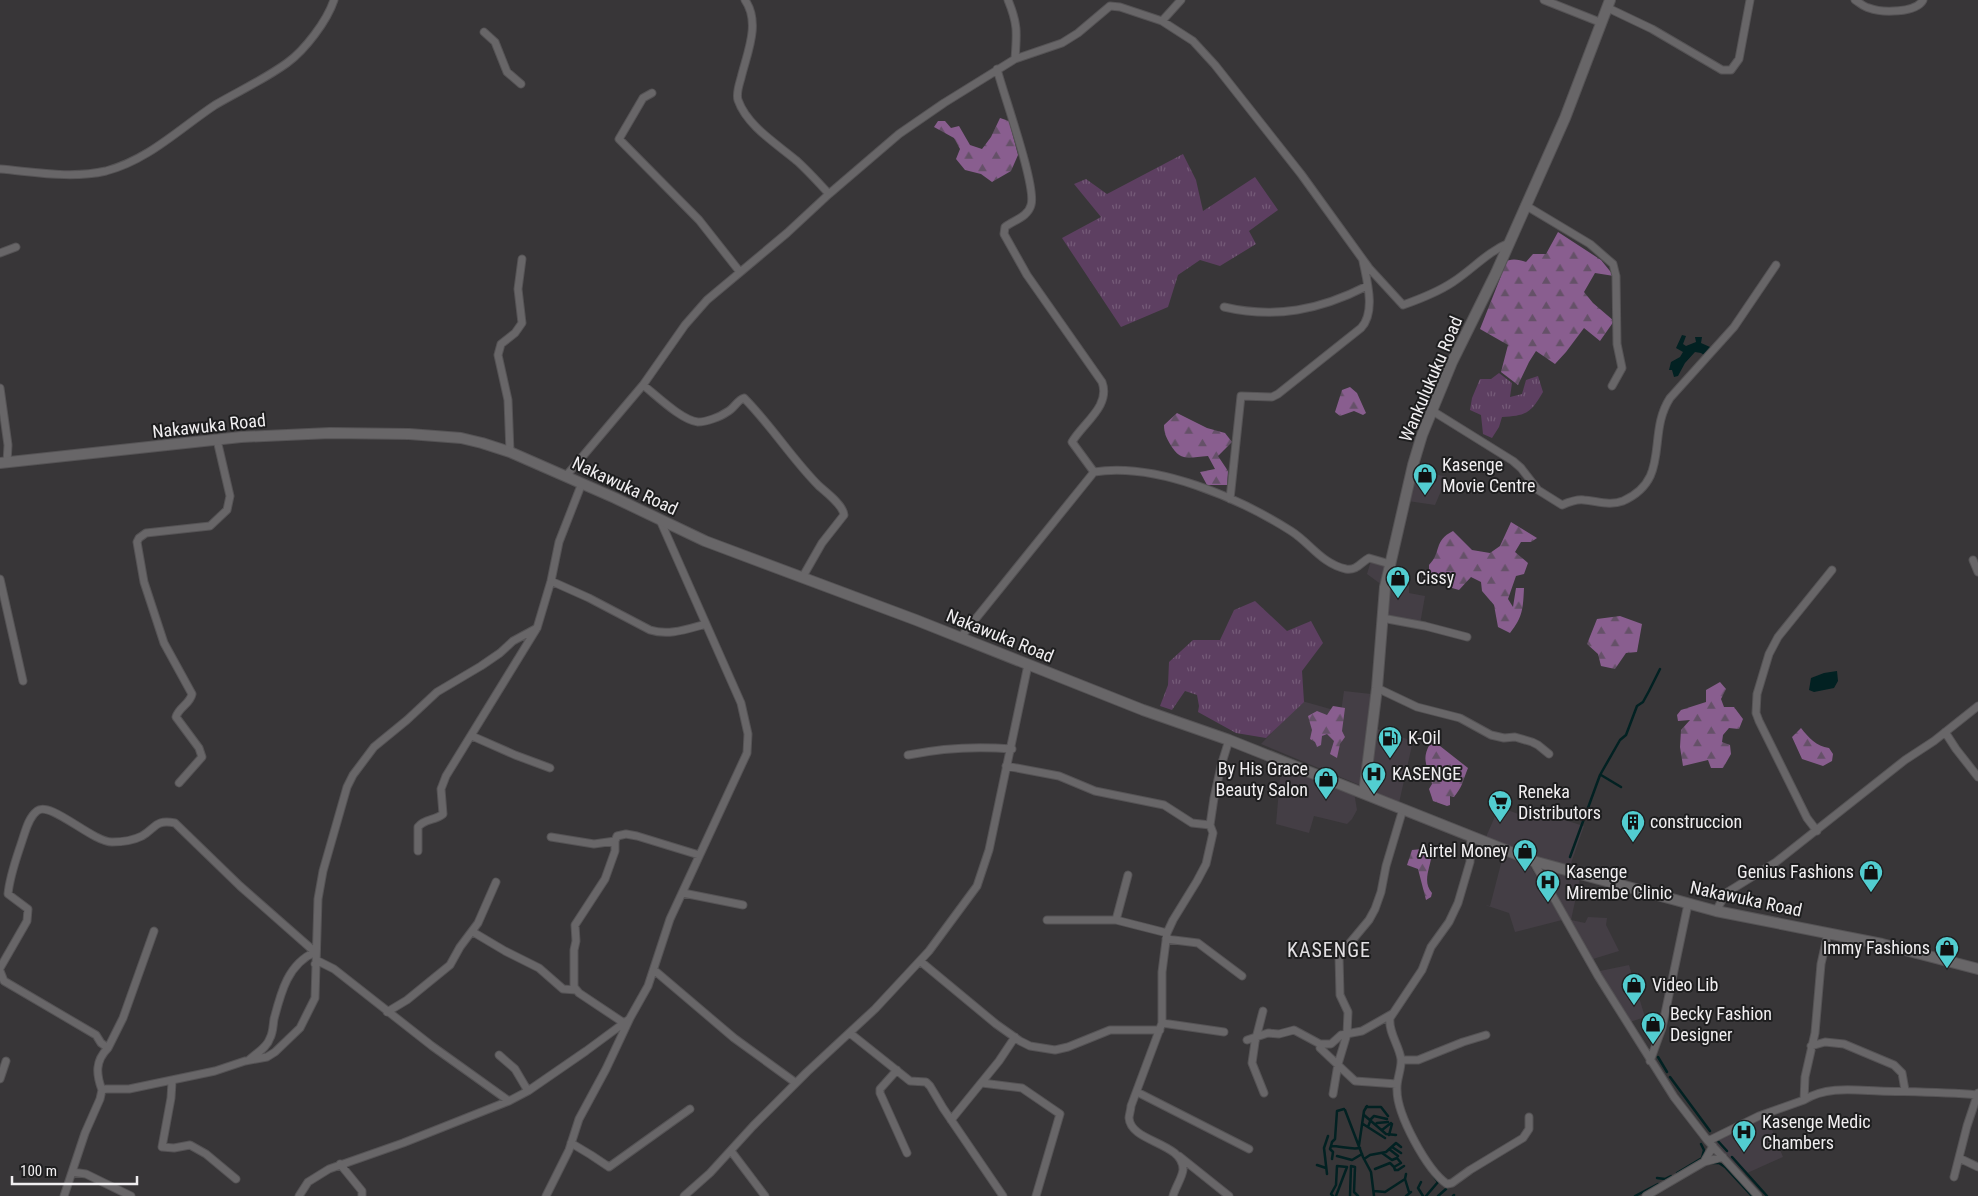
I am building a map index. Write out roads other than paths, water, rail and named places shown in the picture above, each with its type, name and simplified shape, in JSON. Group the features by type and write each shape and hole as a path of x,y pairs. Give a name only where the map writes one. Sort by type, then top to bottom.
{"main road":[{"name":"Wankulukuku Road","path":"1364,793 1377,688 1384,590 1413,464 1431,410 1565,118 1609,4"},
{"name":"Nakawuka Road","path":"3,463 217,440 330,434 409,434 461,438 510,452 615,498 706,541 960,637 1143,710 1229,740 1533,861 1716,911 1901,949 1978,969"}],"street":[{"path":"0,169 64,175 103,171 123,166 150,152 195,119 288,62 317,31 331,10 334,0"},
{"path":"745,0 751,10 753,22 750,43 738,90 738,100 745,113 756,125 799,163 829,194"},
{"path":"1008,0 1017,28 1015,59"},
{"path":"1162,21 1181,0"},
{"path":"1544,0 1602,23"},
{"path":"1609,4 1722,70 1731,70 1739,59 1750,0"},
{"path":"1855,0 1870,8 1901,10 1913,9 1923,0"},
{"path":"566,476 643,386 685,325 707,300 829,194 899,134 997,69 1015,59 1062,42 1078,32 1110,6 1120,7 1162,21 1193,41 1215,65 1302,174 1362,259 1403,305 1416,301 1452,283 1496,248 1509,243"},
{"path":"484,32 495,42 507,72 522,84"},
{"path":"997,69 1021,148 1032,205 1025,214 1005,228 1004,234 1027,275 1102,382 1105,390 1099,407 1072,442 1094,472"},
{"path":"652,94 643,98 619,139 699,220 740,272"},
{"path":"1525,205 1590,244 1613,264 1616,276 1616,344 1622,368 1612,386"},
{"path":"0,253 16,248"},
{"path":"510,452 508,400 498,355 501,344 515,333 522,323 518,289 522,259"},
{"path":"1230,499 1241,396 1272,397 1278,394 1365,324 1368,312 1367,286 1362,259"},
{"path":"1431,410 1513,461 1538,490 1562,505 1583,500 1601,503 1622,501 1648,482 1654,471 1659,421 1667,404 1734,327 1776,265"},
{"path":"1224,307 1255,312 1311,309 1332,302 1367,286"},
{"path":"643,386 685,417 698,422 728,412 741,398 744,398 767,422 811,478 844,511 844,515 822,543 802,578"},
{"path":"0,388 8,445 3,463"},
{"path":"179,783 202,757 199,748 176,717 190,700 192,694 164,643 144,582 137,542 146,533 210,526 228,510 230,496 217,440"},
{"path":"960,637 1094,472 1139,471 1206,489 1230,499 1291,531 1317,555 1344,569 1354,569 1369,558 1390,564"},
{"path":"418,852 418,827 424,821 438,819 443,814 444,807 441,789 446,776 537,628 551,581 559,542 582,484"},
{"path":"546,1196 571,1143 582,1113 606,1069 627,1021 648,986 670,919 740,770 748,744 741,703 660,520"},
{"path":"1973,560 1978,572"},
{"path":"1817,831 1807,818 1759,721 1756,706 1757,694 1769,654 1778,636 1832,570"},
{"path":"0,579 23,680"},
{"path":"551,581 660,634 673,633 706,624"},
{"path":"1382,618 1425,626 1467,637"},
{"path":"102,1090 129,1089 174,1080 267,1057 276,1052 300,1028 311,1010 315,998 317,984 315,952 318,906 323,871 348,788 364,758 374,746 407,720 437,692 481,666 513,641 537,628"},
{"path":"684,1196 796,1084 851,1034 920,961 977,886 989,850 1006,766 1012,749 1028,665"},
{"path":"1377,688 1417,706 1460,718 1491,735 1504,738 1515,737 1532,742 1549,754"},
{"path":"1716,911 1726,893 1776,862 1905,760 1978,706"},
{"path":"1945,732 1978,777"},
{"path":"472,736 550,768"},
{"path":"1229,740 1221,766 1210,825 1213,833 1206,864 1173,920 1167,936 1162,972 1161,1027 1131,1106 1129,1118 1131,1124 1143,1136 1179,1156 1229,1196"},
{"path":"908,755 940,750 1012,749"},
{"path":"1006,766 1059,776 1095,791 1164,805 1192,823 1210,825"},
{"path":"108,1048 101,1043 96,1035 4,981 0,970 27,921 29,913 28,909 8,894 9,881 27,825 37,810 42,808 53,811 92,836 107,842 141,837 152,827 165,821 175,823 240,886 315,952"},
{"path":"1333,1094 1347,1034 1348,1012 1340,995 1339,956 1376,910 1386,866 1403,809"},
{"path":"576,990 574,977 575,924 605,878 615,851 617,836 626,834 654,840 699,855"},
{"path":"551,836 594,844 615,841"},
{"path":"1471,836 1470,862 1458,902 1449,922 1431,947 1422,970 1390,1018 1390,1027 1401,1060 1397,1084 1398,1100 1410,1133 1426,1158 1447,1184 1452,1183 1523,1138 1529,1129 1529,1117"},
{"path":"1533,861 1598,976 1686,1116 1758,1196"},
{"path":"1116,920 1128,875"},
{"path":"387,1012 407,1000 450,965 460,947 473,932 488,904 496,882"},
{"path":"683,893 744,905"},
{"path":"1650,1061 1662,1028 1688,904"},
{"path":"1047,920 1116,920 1167,936 1198,943 1242,976"},
{"path":"64,1196 85,1133 100,1100 102,1090 97,1075 100,1056 108,1048 123,1018 154,931"},
{"path":"473,932 539,968 563,990 576,990 627,1021"},
{"path":"1804,1100 1805,1077 1815,1032 1821,964 1828,933"},
{"path":"249,1060 257,1051 264,1048 270,1038 282,991 296,965 303,957 315,952"},
{"path":"315,964 318,961 334,969 432,1046 510,1101"},
{"path":"920,961 996,1024 1030,1046 1054,1050 1068,1048 1110,1030 1161,1027 1224,1032"},
{"path":"654,970 734,1038 796,1084"},
{"path":"1263,1011 1252,1063 1264,1093"},
{"path":"1247,1040 1268,1033 1279,1034 1294,1030 1320,1044 1331,1044 1341,1035 1362,1031 1392,1014"},
{"path":"299,1196 308,1182 316,1175 340,1164 403,1143 510,1101 627,1021"},
{"path":"851,1034 910,1081 926,1082 930,1086 951,1120 1004,1196"},
{"path":"1401,1060 1418,1060 1486,1035"},
{"path":"951,1120 982,1083 1015,1037"},
{"path":"1811,1046 1826,1042 1844,1044 1894,1064 1902,1072 1905,1090"},
{"path":"1320,1048 1355,1081 1397,1084"},
{"path":"499,1055 515,1069 526,1083 528,1090"},
{"path":"0,1079 6,1061"},
{"path":"897,1070 880,1090 880,1093 907,1153"},
{"path":"174,1080 172,1082 162,1147 174,1148 190,1145 206,1154 236,1179"},
{"path":"982,1083 1022,1088 1060,1114 1036,1196"},
{"path":"1704,1162 1710,1144 1759,1116 1804,1100 1813,1094 1844,1089 1977,1094 1954,1177"},
{"path":"1137,1092 1249,1149"},
{"path":"571,1143 608,1167 690,1109"},
{"path":"731,1151 765,1196"},
{"path":"1173,1196 1182,1174 1182,1164 1179,1156"},
{"path":"1646,1196 1704,1162 1723,1157"},
{"path":"1958,1158 1978,1167"},
{"path":"340,1164 362,1191 362,1196"},
{"path":"72,1172 86,1174 131,1196"}],"water":[{"path":"1682,335 1686,336 1683,344 1686,346 1696,342 1695,337 1702,337 1701,343 1710,347 1714,355 1707,357 1695,352 1685,363 1678,376 1674,377 1672,370 1669,370 1671,362 1680,357 1683,352 1676,348"},
{"path":"1837,671 1838,681 1834,688 1814,692 1809,690 1811,678"}],"waterway":[{"path":"1570,857 1600,775 1620,740 1626,735 1637,706 1643,702 1660,669"},
{"path":"1601,775 1621,787"},
{"path":"1658,1057 1667,1072"},
{"path":"1670,1077 1710,1131"},
{"path":"1359,1145 1364,1111 1367,1106"},
{"path":"1366,1107 1381,1107 1388,1116"},
{"path":"1344,1109 1337,1111 1335,1139 1331,1146 1360,1148"},
{"path":"1345,1110 1363,1157 1371,1172 1374,1196"},
{"path":"1364,1115 1386,1134 1396,1135"},
{"path":"1368,1127 1374,1116 1387,1119"},
{"path":"1376,1124 1388,1122"},
{"path":"1382,1130 1391,1123"},
{"path":"1363,1124 1385,1138"},
{"path":"1389,1135 1392,1124"},
{"path":"1327,1174 1324,1148 1328,1136"},
{"path":"1717,1140 1727,1151"},
{"path":"1364,1159 1370,1155 1386,1152 1396,1143 1401,1147"},
{"path":"1677,1173 1702,1158 1704,1150 1701,1144"},
{"path":"1331,1146 1330,1149 1333,1152 1332,1159"},
{"path":"1392,1147 1401,1153"},
{"path":"1389,1149 1398,1156"},
{"path":"1375,1169 1390,1163 1394,1167 1401,1163 1397,1158 1392,1160 1382,1153"},
{"path":"1337,1156 1352,1160 1362,1154"},
{"path":"1732,1157 1767,1196"},
{"path":"1710,1163 1719,1163 1725,1167 1752,1196"},
{"path":"1317,1165 1326,1168"},
{"path":"1333,1196 1331,1194 1336,1185 1337,1166 1347,1167 1336,1196"},
{"path":"1350,1196 1351,1166 1355,1167 1354,1192 1358,1196"},
{"path":"1394,1167 1395,1170 1398,1170 1404,1166"},
{"path":"1426,1196 1438,1182 1431,1172"},
{"path":"1406,1174 1405,1179 1409,1192"},
{"path":"1657,1178 1665,1179 1671,1176"},
{"path":"1374,1191 1385,1192 1405,1179"},
{"path":"1421,1182 1418,1188 1423,1196"},
{"path":"1635,1196 1658,1184"},
{"path":"1438,1196 1446,1189"},
{"path":"1406,1196 1411,1192"}],"place":[{"name":"Kasenge Movie Centre","path":"1425,496"},
{"name":"Cissy","path":"1398,599"},
{"name":"K-Oil","path":"1390,759"},
{"name":"KASENGE","path":"1374,795"},
{"name":"By His Grace Beauty Salon","path":"1326,800"},
{"name":"Reneka Distributors","path":"1500,823"},
{"name":"construccion","path":"1633,843"},
{"name":"Airtel Money","path":"1525,872"},
{"name":"Genius Fashions","path":"1871,893"},
{"name":"Kasenge Mirembe Clinic","path":"1548,903"},
{"name":"Immy Fashions","path":"1947,969"},
{"name":"Video Lib","path":"1634,1006"},
{"name":"Becky Fashion Designer","path":"1653,1045"},
{"name":"Kasenge Medic Chambers","path":"1744,1153"}],"district":[{"name":"KASENGE","path":"1329,950"}]}
